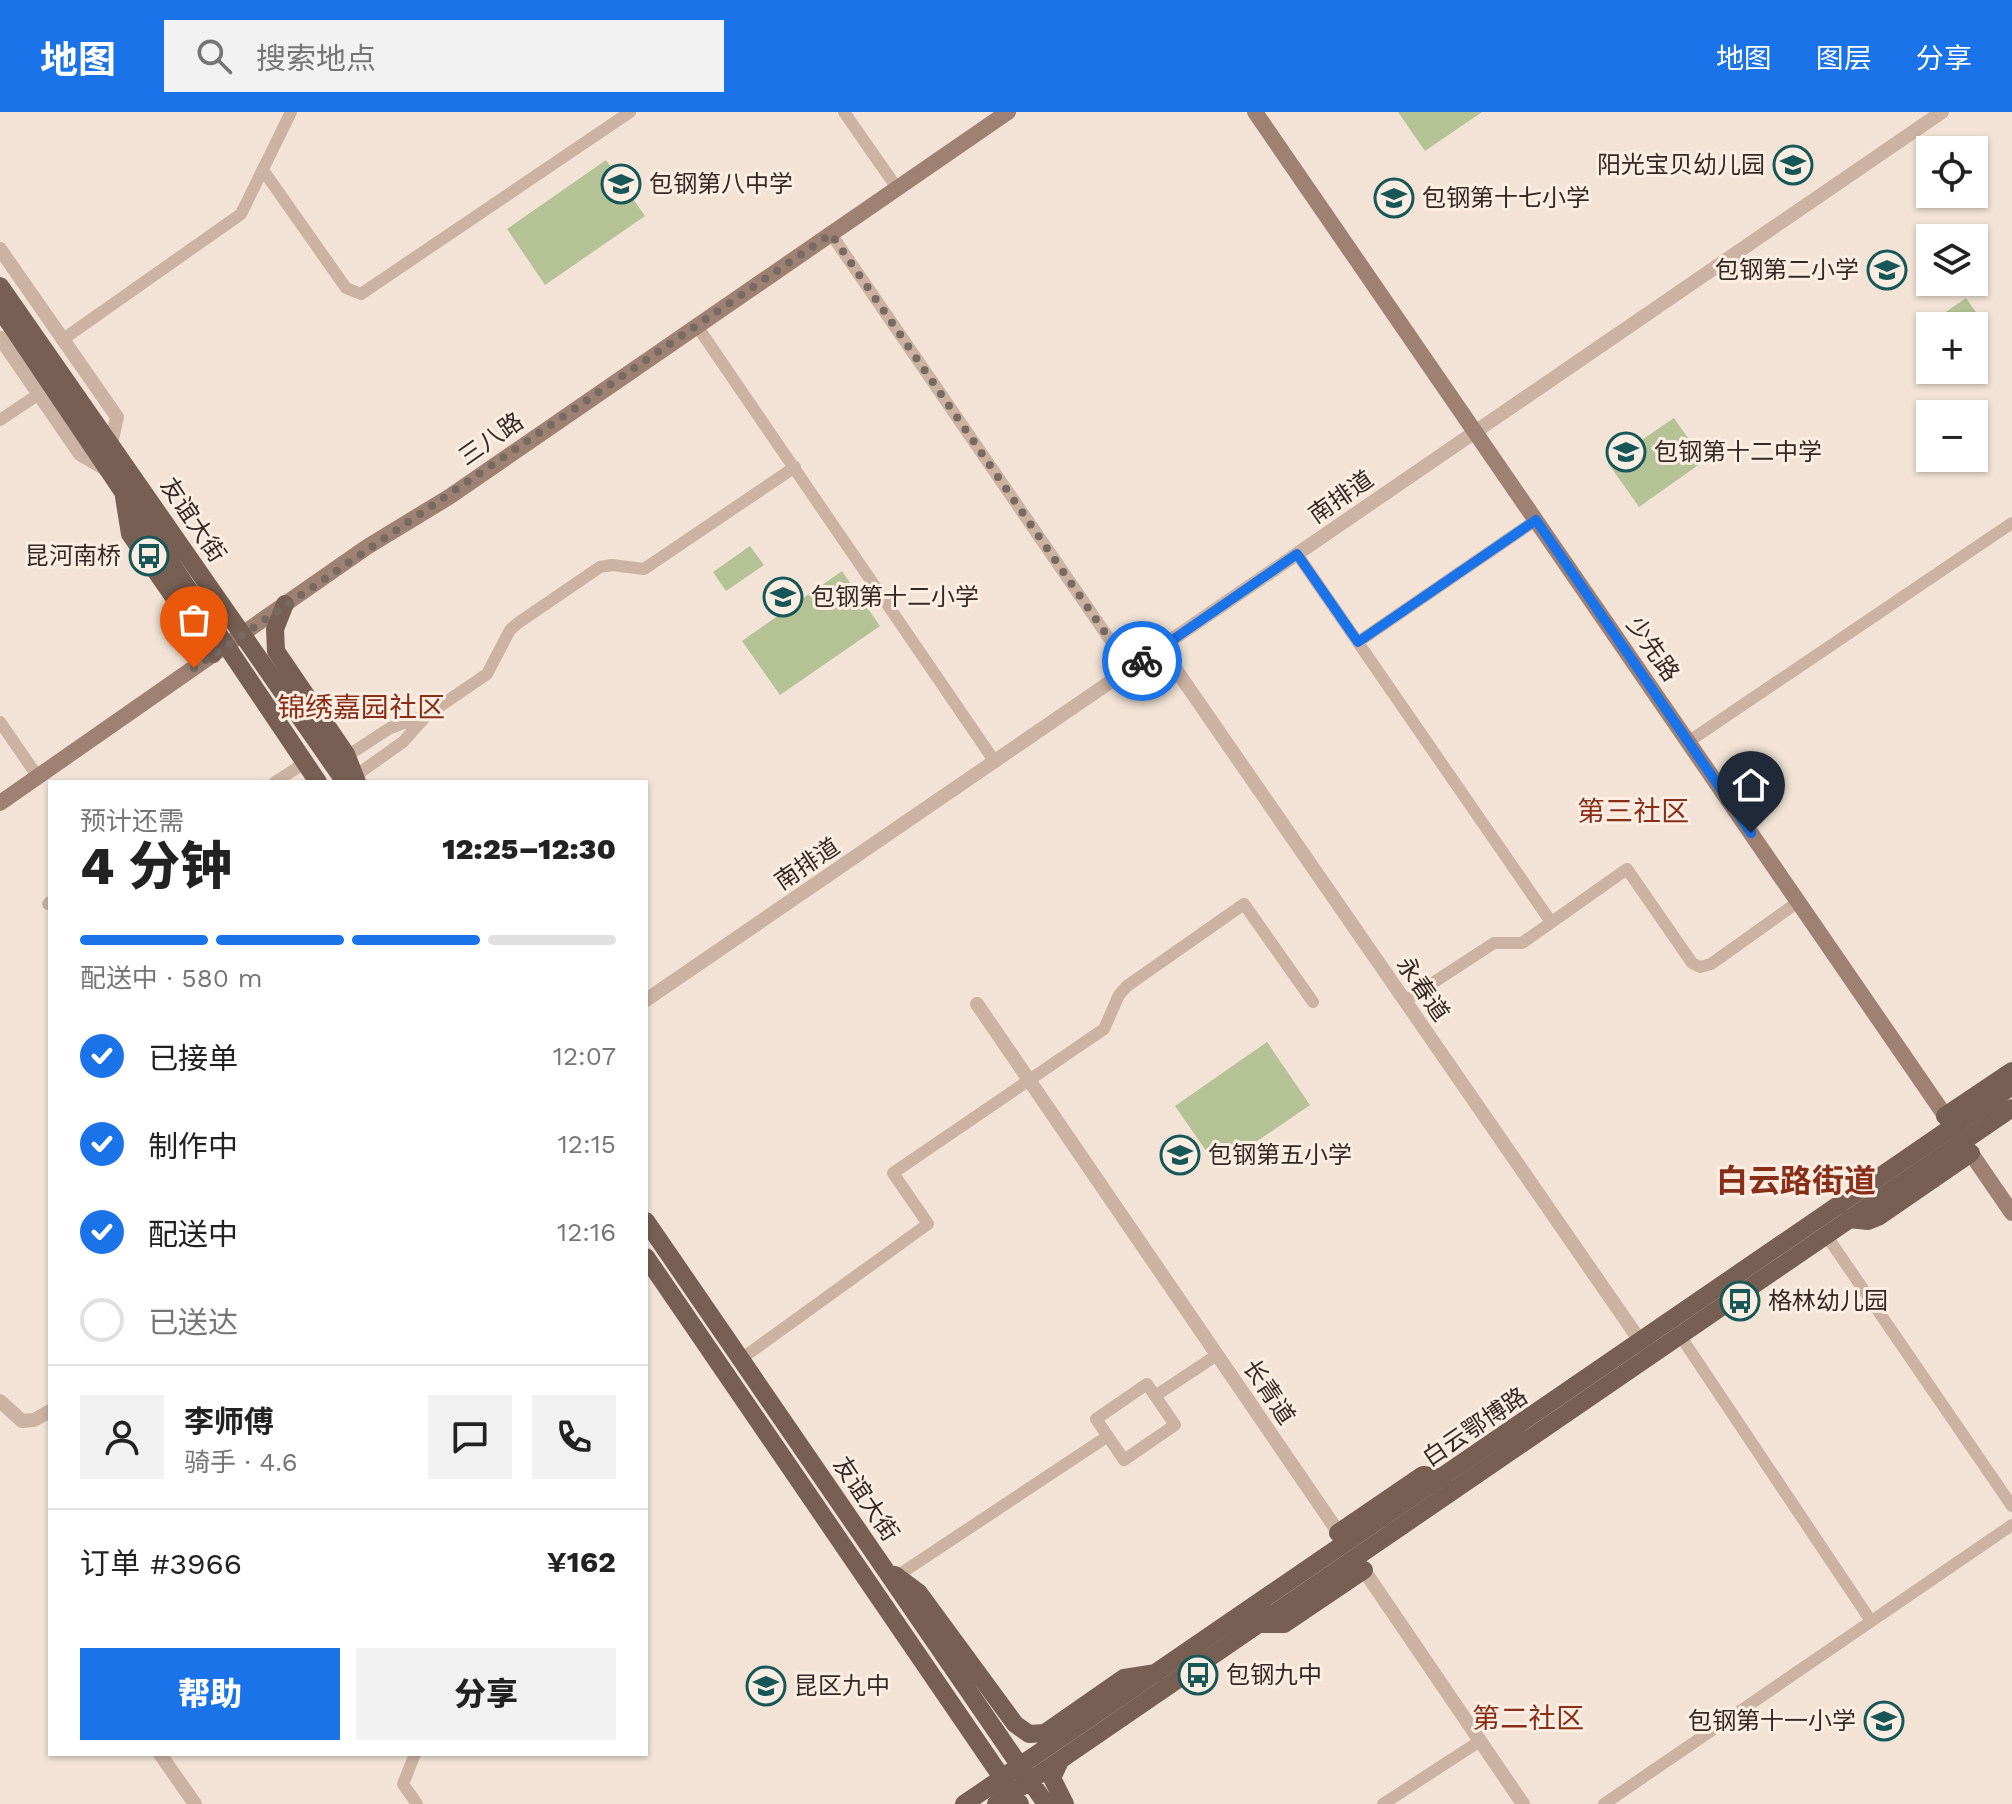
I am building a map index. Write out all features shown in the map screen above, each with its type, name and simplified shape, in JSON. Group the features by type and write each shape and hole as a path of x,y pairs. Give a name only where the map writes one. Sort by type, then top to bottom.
{"main road":[{"name":"三八路","path":"0,803 367,547 449,497 1008,112"},
{"name":"少先路","path":"1255,112 2012,1213"},
{"name":"友谊大街","path":"0,286 111,443 227,644 352,780"},
{"name":"友谊大街","path":"0,309 317,780"},
{"path":"285,604 275,629 276,651 347,756 352,780"},
{"path":"1958,1135 2012,1071"},
{"name":"白云鄂博路","path":"1025,1773 1062,1759 1259,1624 1284,1624 1423,1475 1443,1478 1645,1348 1679,1334 1849,1219 1868,1221 1878,1217 1958,1135 2012,1086"},
{"name":"白云鄂博路","path":"996,1804 1011,1792 1025,1773 1157,1673 1351,1551 1958,1135 2012,1108"},
{"name":"友谊大街","path":"648,1224 890,1571 1046,1804"},
{"name":"友谊大街","path":"648,1261 1011,1792"},
{"path":"890,1571 919,1593 1015,1724 1029,1734 1045,1733 1124,1678 1157,1673"},
{"path":"1062,1759 1052,1778 1065,1804"},
{"name":"白云鄂博路","path":"964,1804 1011,1792"}],"street":[{"path":"62,340 241,214 291,112"},
{"path":"263,170 346,288 361,294 630,112"},
{"path":"844,112 897,188"},
{"name":"南排道","path":"648,999 1942,112"},
{"path":"831,234 1130,669"},
{"path":"0,249 117,417 111,443"},
{"path":"697,326 995,762"},
{"path":"0,338 80,454 107,470"},
{"path":"0,420 39,394"},
{"path":"352,780 403,742 427,715 490,670 513,627 606,565 644,569 795,467"},
{"path":"1358,642 1536,520"},
{"path":"1688,742 2012,523"},
{"path":"1297,554 1551,922"},
{"name":"永春道","path":"1161,648 1645,1348"},
{"path":"347,756 390,728 427,715"},
{"path":"0,722 38,777"},
{"path":"278,780 305,763"},
{"path":"1405,1001 1488,946 1500,942 1517,945 1627,869 1692,963 1700,967 1711,964 1798,902"},
{"path":"741,1359 928,1224 893,1173 1104,1029 1119,995 1127,986 1244,904 1313,1002"},
{"name":"长青道","path":"977,1004 1523,1804"},
{"path":"1826,1235 2012,1506"},
{"path":"648,1257 665,1247"},
{"path":"1679,1334 1871,1621"},
{"path":"1155,1396 1217,1355"},
{"path":"1147,1384 1175,1425 1124,1460 1108,1436 1096,1419 1147,1384"},
{"path":"0,1401 22,1421 34,1420 48,1412"},
{"path":"890,1571 1108,1436"},
{"path":"1604,1804 2012,1525"},
{"path":"1383,1804 1480,1741"},
{"path":"161,1756 195,1804"},
{"path":"414,1756 403,1784 417,1804"}],"green space":[{"path":"1398,112 1482,112 1425,151"},
{"path":"606,160 645,216 545,285 507,229"},
{"path":"1966,298 1976,312 1946,312"},
{"path":"1674,418 1704,461 1639,507 1608,463"},
{"path":"750,546 764,565 726,591 713,572"},
{"path":"842,571 880,626 780,695 742,641"},
{"path":"1267,1042 1310,1105 1218,1168 1175,1106"}],"way so far":[{"path":"194,668 367,547 449,497 831,234 1130,669 1142,661"}],"place":[{"name":"阳光宝贝幼儿园","path":"1793,165"},
{"name":"包钢第八中学","path":"621,184"},
{"name":"包钢第十七小学","path":"1394,198"},
{"name":"包钢第二小学","path":"1887,270"},
{"name":"包钢第十二中学","path":"1626,452"},
{"name":"昆河南桥","path":"149,556"},
{"name":"包钢第十二小学","path":"783,597"},
{"name":"包钢第五小学","path":"1180,1155"},
{"name":"格林幼儿园","path":"1740,1301"},
{"name":"包钢九中","path":"1198,1675"},
{"name":"昆区九中","path":"766,1686"},
{"name":"包钢第十一小学","path":"1884,1721"}],"district":[{"name":"锦绣嘉园社区","path":"361,707"},
{"name":"第三社区","path":"1633,811"},
{"name":"白云路街道","path":"1796,1181"},
{"name":"第二社区","path":"1528,1718"}],"route":[{"path":"1142,661 1297,554 1358,642 1536,520 1751,833"}]}
